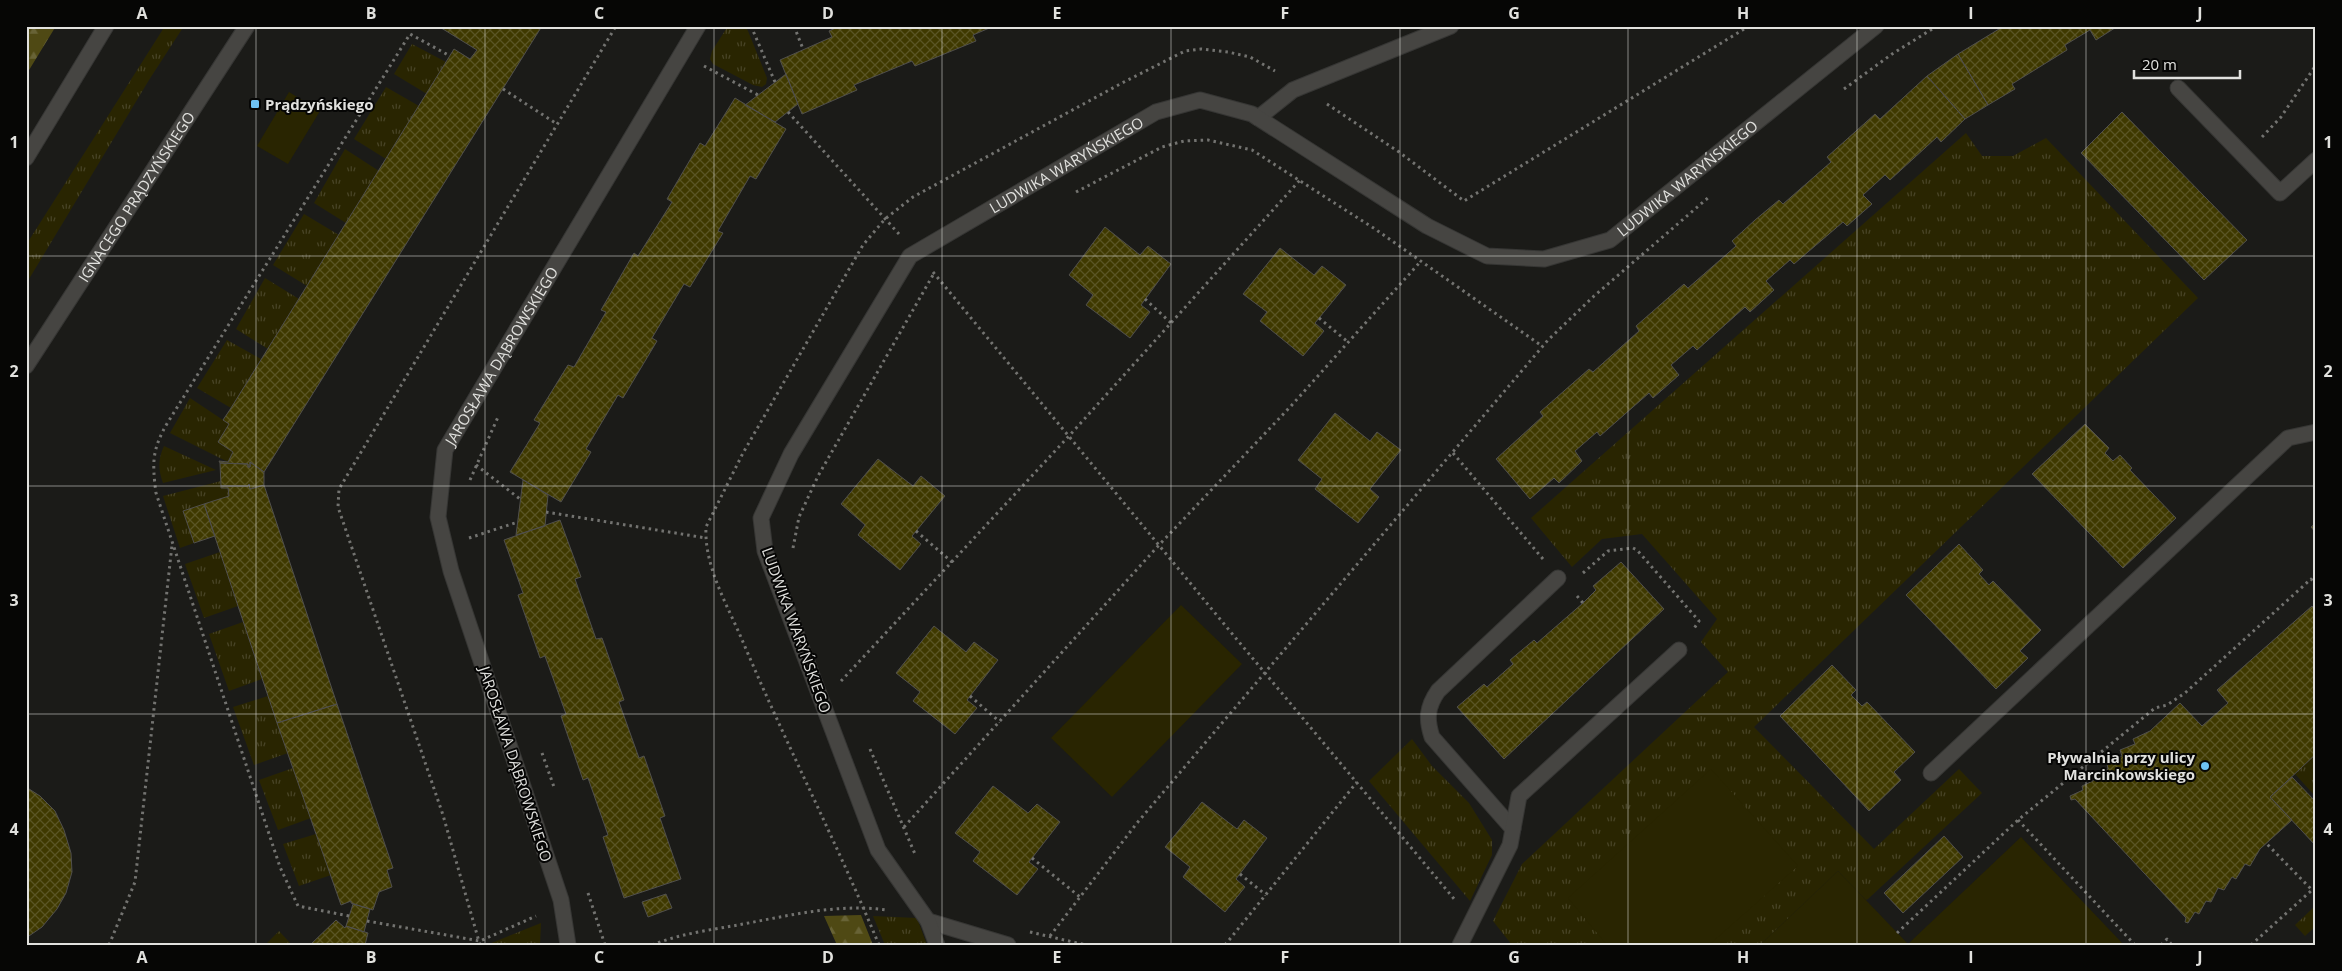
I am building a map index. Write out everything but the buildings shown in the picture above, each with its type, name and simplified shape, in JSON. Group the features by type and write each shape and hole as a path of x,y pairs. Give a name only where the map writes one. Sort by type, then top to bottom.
{"street":[{"path":"26,158 106,26"},
{"name":"IGNACEGO PRĄDZYŃSKIEGO","path":"26,366 247,26"},
{"name":"JAROSŁAWA DĄBROWSKIEGO","path":"568,945 562,904 451,571 438,517 445,450 698,26"},
{"path":"1258,118 1293,90 1451,26"},
{"name":"LUDWIKA WARYŃSKIEGO","path":"938,945 928,921 878,850 765,551 761,518 791,454 910,256 1156,112 1200,100 1252,114 1427,226 1487,256 1544,259 1610,240 1876,26"},
{"path":"2178,88 2280,193 2316,160"},
{"path":"1931,774 2288,438 2316,432"},
{"path":"1513,829 1432,737 1428,725 1428,713 1431,702 1438,692 1558,578"},
{"path":"1460,945 1510,845 1519,796 1679,650"},
{"path":"928,921 1008,945"}],"path":[{"path":"751,26 776,82"},
{"path":"794,26 803,49"},
{"path":"1739,26 1741,32"},
{"path":"879,945 760,683 712,569 706,538 706,527 743,453 863,245 885,219 914,197 1122,83 1185,51 1201,49 1250,57 1302,87 1399,152 1464,201 1749,26"},
{"path":"1842,90 1892,54 1937,26"},
{"path":"349,916 298,906 280,867 156,492 153,454 160,436 410,34 450,56"},
{"path":"2244,155 2281,118 2316,65"},
{"path":"705,66 758,95"},
{"path":"503,89 557,124"},
{"path":"788,112 904,241"},
{"path":"1068,196 1162,147 1184,141 1228,143 1252,150 1300,180 1542,346"},
{"path":"841,681 1069,436 1300,180"},
{"path":"1050,936 1137,823 1542,346 1594,296 1710,196"},
{"path":"904,828 1159,545 1421,262"},
{"path":"927,265 1473,921"},
{"path":"793,553 799,517 818,476 879,366 934,273 941,267"},
{"path":"1145,300 1171,323"},
{"path":"1319,318 1348,342"},
{"path":"468,488 476,465 502,410"},
{"path":"1453,453 1558,578 1568,586 1608,551 1634,548 1699,621"},
{"path":"476,465 520,499"},
{"path":"546,512 706,538"},
{"path":"471,546 468,536 518,522"},
{"path":"916,531 952,562"},
{"path":"109,945 135,882 172,542"},
{"path":"1897,933 2018,820 2155,708 2167,705 2185,693 2311,579 2316,584"},
{"path":"837,672 845,690"},
{"path":"970,696 1000,722"},
{"path":"868,743 916,858"},
{"path":"541,749 556,794"},
{"path":"1225,945 1356,782"},
{"path":"2018,820 2135,945"},
{"path":"2251,945 2312,890 2266,843"},
{"path":"1032,858 1080,897"},
{"path":"1240,874 1266,895"},
{"path":"586,887 606,945"},
{"path":"367,921 480,941 562,904"},
{"path":"652,945 728,927 854,907"},
{"path":"1022,930 1086,945"},
{"path":"2161,945 2167,939 2172,945"}],"green space":[{"path":"26,26 56,26 26,75"},
{"path":"165,26 184,26 149,80 26,284 26,245"},
{"path":"728,26 745,26 748,31 767,78 766,84 762,87 753,85 713,64 710,59 712,51"},
{"path":"412,44 446,62 427,94 394,74"},
{"path":"386,87 419,106 386,159 354,139"},
{"path":"289,92 320,111 288,164 257,146"},
{"path":"1966,133 1982,156 2013,156 2046,138 2198,298 1754,727 1874,849 1959,769 1982,793 1868,899 1866,900 1838,871 1760,945 1512,945 1493,921 1522,864 1728,672 1701,642 1717,619 1642,534 1602,539 1572,567 1531,518"},
{"path":"345,149 379,171 346,223 314,203"},
{"path":"304,214 339,235 307,286 273,265"},
{"path":"265,278 299,299 268,349 236,329"},
{"path":"227,340 261,359 231,408 197,388"},
{"path":"190,398 229,424 218,442 233,452 228,462 170,433"},
{"path":"164,446 216,470 163,483 159,464"},
{"path":"221,481 221,488 228,488 229,496 183,511 194,543 180,548 163,496"},
{"path":"220,552 238,606 204,618 185,564"},
{"path":"1181,605 1242,664 1112,797 1051,738"},
{"path":"243,622 262,679 229,691 209,634"},
{"path":"268,696 288,753 254,765 233,707"},
{"path":"1412,739 1432,766 1469,803 1492,840 1492,855 1470,901 1369,781"},
{"path":"2316,754 2316,795 2315,796 2295,774"},
{"path":"293,768 311,818 278,830 259,780"},
{"path":"1711,769 1798,866 1709,945 1607,945 1568,898"},
{"path":"316,834 331,875 299,886 283,844"},
{"path":"2021,837 2124,945 1760,945 1838,871 1908,944"},
{"path":"2316,905 2316,926 2305,936 2295,925"},
{"path":"861,915 873,945 837,945 824,916"},
{"path":"873,916 917,918 927,945 885,945"},
{"path":"541,923 540,945 489,945 489,944"},
{"path":"279,931 292,945 265,945"}],"place":[{"name":"Prądzyńskiego","path":"255,104"},
{"name":"Pływalnia przy ulicy Marcinkowskiego","path":"2205,766"}]}
